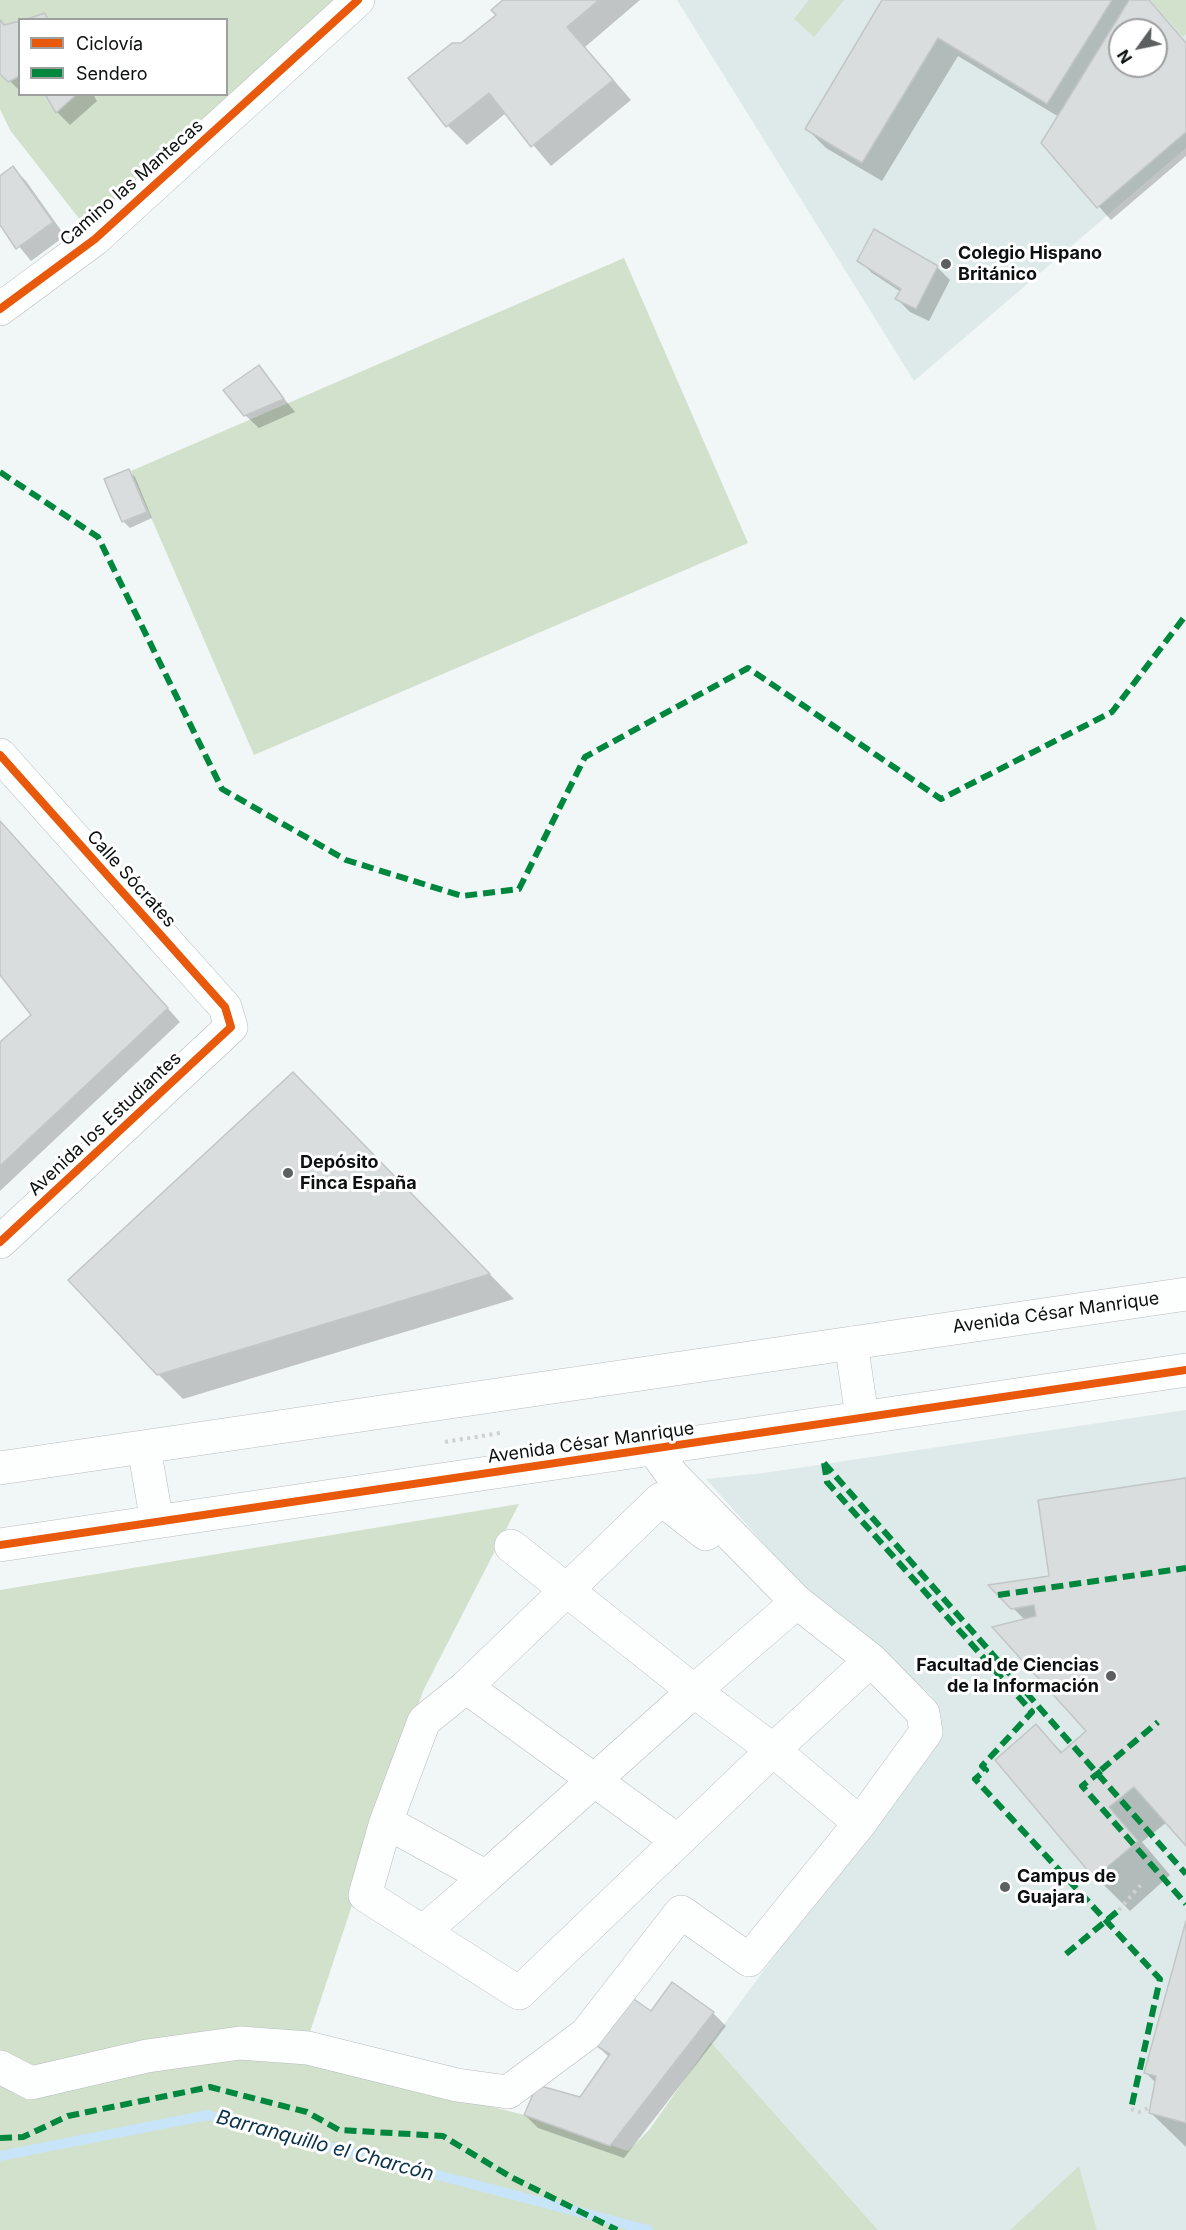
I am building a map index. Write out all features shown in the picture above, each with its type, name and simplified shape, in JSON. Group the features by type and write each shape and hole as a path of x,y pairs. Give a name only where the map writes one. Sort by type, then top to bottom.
{"street":[{"name":"Camino las Mantecas","path":"0,309 94,239 358,0"},
{"name":"Calle Sócrates","path":"0,755 225,1007 231,1027"},
{"name":"Avenida los Estudiantes","path":"0,1242 231,1027"},
{"name":"Avenida César Manrique","path":"0,1468 1186,1294"},
{"path":"851,1343 862,1416"},
{"name":"Avenida César Manrique","path":"0,1545 1186,1370"},
{"path":"144,1448 156,1522"},
{"path":"0,2067 31,2083 147,2056 240,2043 308,2048 458,2085 508,2092 586,2034 681,1912 749,1960 860,1823 926,1732 923,1713 871,1660 797,1602 673,1476 653,1449"},
{"path":"750,1554 740,1560 661,1499 466,1687 424,1722 387,1822 365,1895 519,1993 773,1750 871,1660"},
{"path":"511,1546 694,1691 773,1750 860,1823"},
{"path":"423,1932 797,1602"},
{"path":"466,1687 678,1841"},
{"path":"387,1822 486,1877"}],"path":[{"path":"1119,1910 1143,1882"},
{"path":"1131,2109 1139,2112 1150,2107"}],"shaded area":[{"name":"Colegio Hispano Británico","path":"677,0 1186,0 1186,148 914,381"},
{"name":"Campus de Guajara","path":"1186,1410 1186,2230 1097,2230 1079,2167 1010,2230 878,2230 711,2042 939,1733 941,1715 931,1695 808,1593 706,1479 764,1473"}],"green space":[{"path":"0,0 358,0 95,239 10,130 0,109"},
{"path":"809,0 844,0 814,37 794,19"},
{"path":"1150,0 1186,0 1186,34 1183,37"},
{"path":"624,258 748,543 254,755 131,471"},
{"path":"519,1504 423,1691 310,2032 470,2101 524,2115 628,2151 649,2130 711,2042 878,2230 0,2230 0,1590"},
{"path":"1079,2166 1097,2230 1010,2230"}],"building":[{"path":"503,0 599,0 567,27 613,80 531,147 489,93 446,127 408,78 452,43 461,43 496,15 491,10"},
{"path":"882,0 1112,0 1047,104 938,38 862,163 805,129"},
{"path":"1129,0 1149,0 1164,18 1118,18"},
{"path":"45,13 47,18 30,18"},
{"path":"0,20 4,25 18,22 18,77 8,82 0,74"},
{"path":"1168,22 1186,43 1186,132 1097,208 1041,143 1108,34 1108,78 1168,78"},
{"path":"46,96 75,96 56,113"},
{"path":"13,166 53,222 16,249 0,225 0,176"},
{"path":"874,229 938,266 916,309 895,299 901,289 857,261"},
{"path":"259,365 284,399 244,416 223,390"},
{"path":"129,469 147,512 122,522 104,479"},
{"path":"0,821 168,1008 0,1166 0,1042 31,1015 0,975"},
{"name":"Depósito Finca España","path":"293,1072 490,1274 157,1375 68,1280"},
{"name":"Facultad de Ciencias de la Información","path":"1186,1478 1186,1846 1134,1787 1109,1807 1138,1841 1094,1878 995,1760 1036,1724 1061,1753 1086,1731 992,1627 1036,1616 1034,1605 1011,1609 988,1585 1049,1576 1038,1500"},
{"path":"1186,1921 1186,2123 1149,2113 1156,2076 1144,2073"},
{"path":"672,1982 714,2012 610,2146 524,2115 537,2085 580,2097 610,2054 592,2043 628,1995 651,2011"}],"waterway":[{"name":"Barranquillo el Charcón","path":"0,2156 208,2115 648,2230"}],"marked path":[{"path":"0,472 98,537 222,789 346,860 462,896 519,889 585,757 748,668 941,799 1112,712 1186,615"},
{"path":"824,1463 827,1482 1032,1712 982,1766 986,1770 975,1779 1160,1979 1131,2109"},
{"path":"824,1463 1186,1874"},
{"path":"998,1595 1186,1568"},
{"path":"1101,1770 1158,1722"},
{"path":"1101,1771 1082,1786 1186,1904"},
{"path":"1066,1954 1119,1910"},
{"path":"0,2138 23,2137 68,2116 210,2087 307,2112 339,2130 443,2136 511,2177 617,2230"}],"cycle path":[{"path":"0,309 95,239 358,0"},
{"path":"0,755 225,1007 231,1027 0,1242"},
{"path":"0,1545 1186,1370"}],"place":[{"name":"Colegio Hispano Británico","path":"946,264"},
{"name":"Depósito Finca España","path":"288,1173"},
{"name":"Facultad de Ciencias de la Información","path":"1111,1676"},
{"name":"Campus de Guajara","path":"1005,1887"}]}
